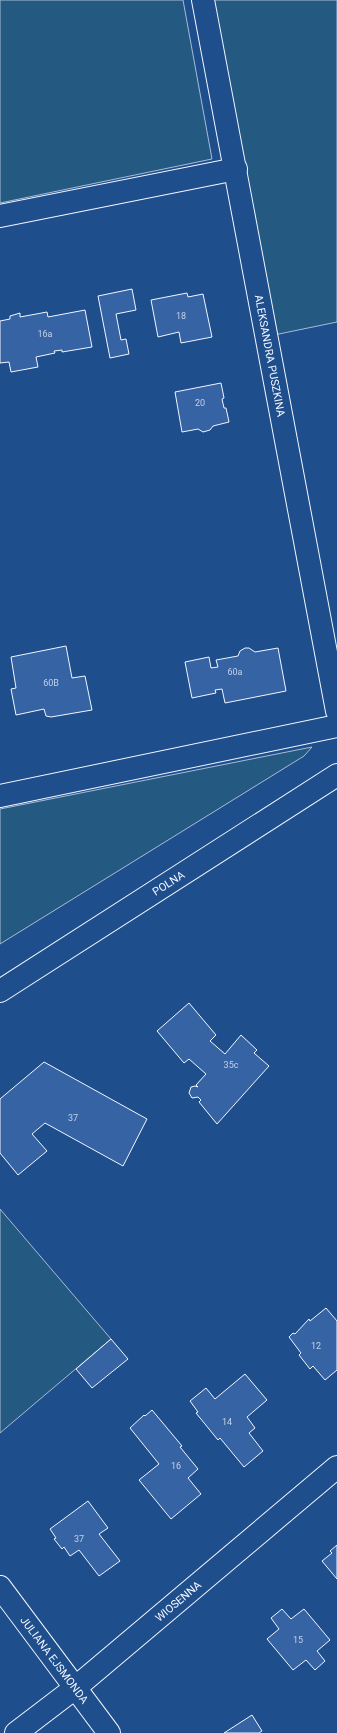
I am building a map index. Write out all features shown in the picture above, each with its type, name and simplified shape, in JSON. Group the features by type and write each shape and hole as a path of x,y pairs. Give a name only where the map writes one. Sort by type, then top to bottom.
{"street":[{"name":"ALEKSANDRA PUSZKINA","path":"203,0 337,711"},
{"path":"0,216 236,169"},
{"path":"0,796 337,726"},
{"name":"POLNA","path":"0,991 337,775"},
{"name":"WIOSENNA","path":"16,1733 74,1688 337,1467"},
{"name":"JULIANA EJSMONDA","path":"0,1587 109,1733"}],"shaded area":[{"path":"0,0 183,0 212,159 0,203"},
{"path":"212,0 337,0 337,322 274,335"},
{"path":"312,747 304,756 0,944 0,809"},
{"path":"0,1209 111,1339 0,1433"}],"building":[{"path":"132,289 136,310 116,314 121,340 126,339 129,354 110,358 98,296"},
{"path":"187,293 188,297 203,294 212,337 181,343 179,332 158,337 151,300"},
{"path":"85,310 92,347 62,352 62,350 54,351 55,353 36,357 38,367 11,372 9,362 0,363 0,321 10,319 10,316 20,313 20,317 47,312 48,317"},
{"path":"221,383 224,398 222,399 224,408 226,408 229,422 213,426 210,430 203,432 198,429 182,432 175,392"},
{"path":"66,646 72,678 85,676 92,710 51,717 46,716 44,709 16,715 11,689 16,688 11,657"},
{"path":"245,648 249,648 255,652 278,648 286,691 225,703 222,689 215,690 216,693 192,698 185,662 209,657 211,668 218,667 216,660 238,656 240,651"},
{"path":"189,1003 216,1035 210,1041 225,1054 241,1035 257,1050 254,1053 269,1066 217,1124 199,1102 201,1100 198,1097 192,1098 189,1093 191,1087 198,1087 196,1085 206,1074 189,1059 184,1063 157,1031"},
{"path":"44,1062 147,1119 123,1166 45,1123 32,1134 47,1151 18,1175 0,1153 0,1099"},
{"path":"326,1308 337,1321 337,1370 325,1380 313,1366 310,1369 299,1355 301,1353 289,1337 293,1333 295,1334 309,1319 310,1321"},
{"path":"111,1339 128,1359 92,1388 76,1369"},
{"path":"245,1374 267,1400 247,1417 255,1428 249,1433 263,1451 244,1467 220,1438 218,1440 196,1413 198,1412 190,1401 206,1388 215,1399"},
{"path":"152,1410 182,1446 180,1447 198,1469 188,1478 201,1494 171,1519 139,1480 159,1464 130,1428"},
{"path":"88,1501 108,1528 99,1534 120,1561 99,1576 79,1550 70,1556 64,1547 62,1549 54,1539 56,1538 50,1529"},
{"path":"337,1545 337,1579 322,1561 332,1553 330,1551"},
{"path":"282,1609 291,1619 304,1609 330,1640 317,1651 325,1661 315,1670 306,1660 293,1670 267,1639 279,1629 271,1618"},
{"path":"252,1715 262,1731 259,1733 224,1733"}]}
